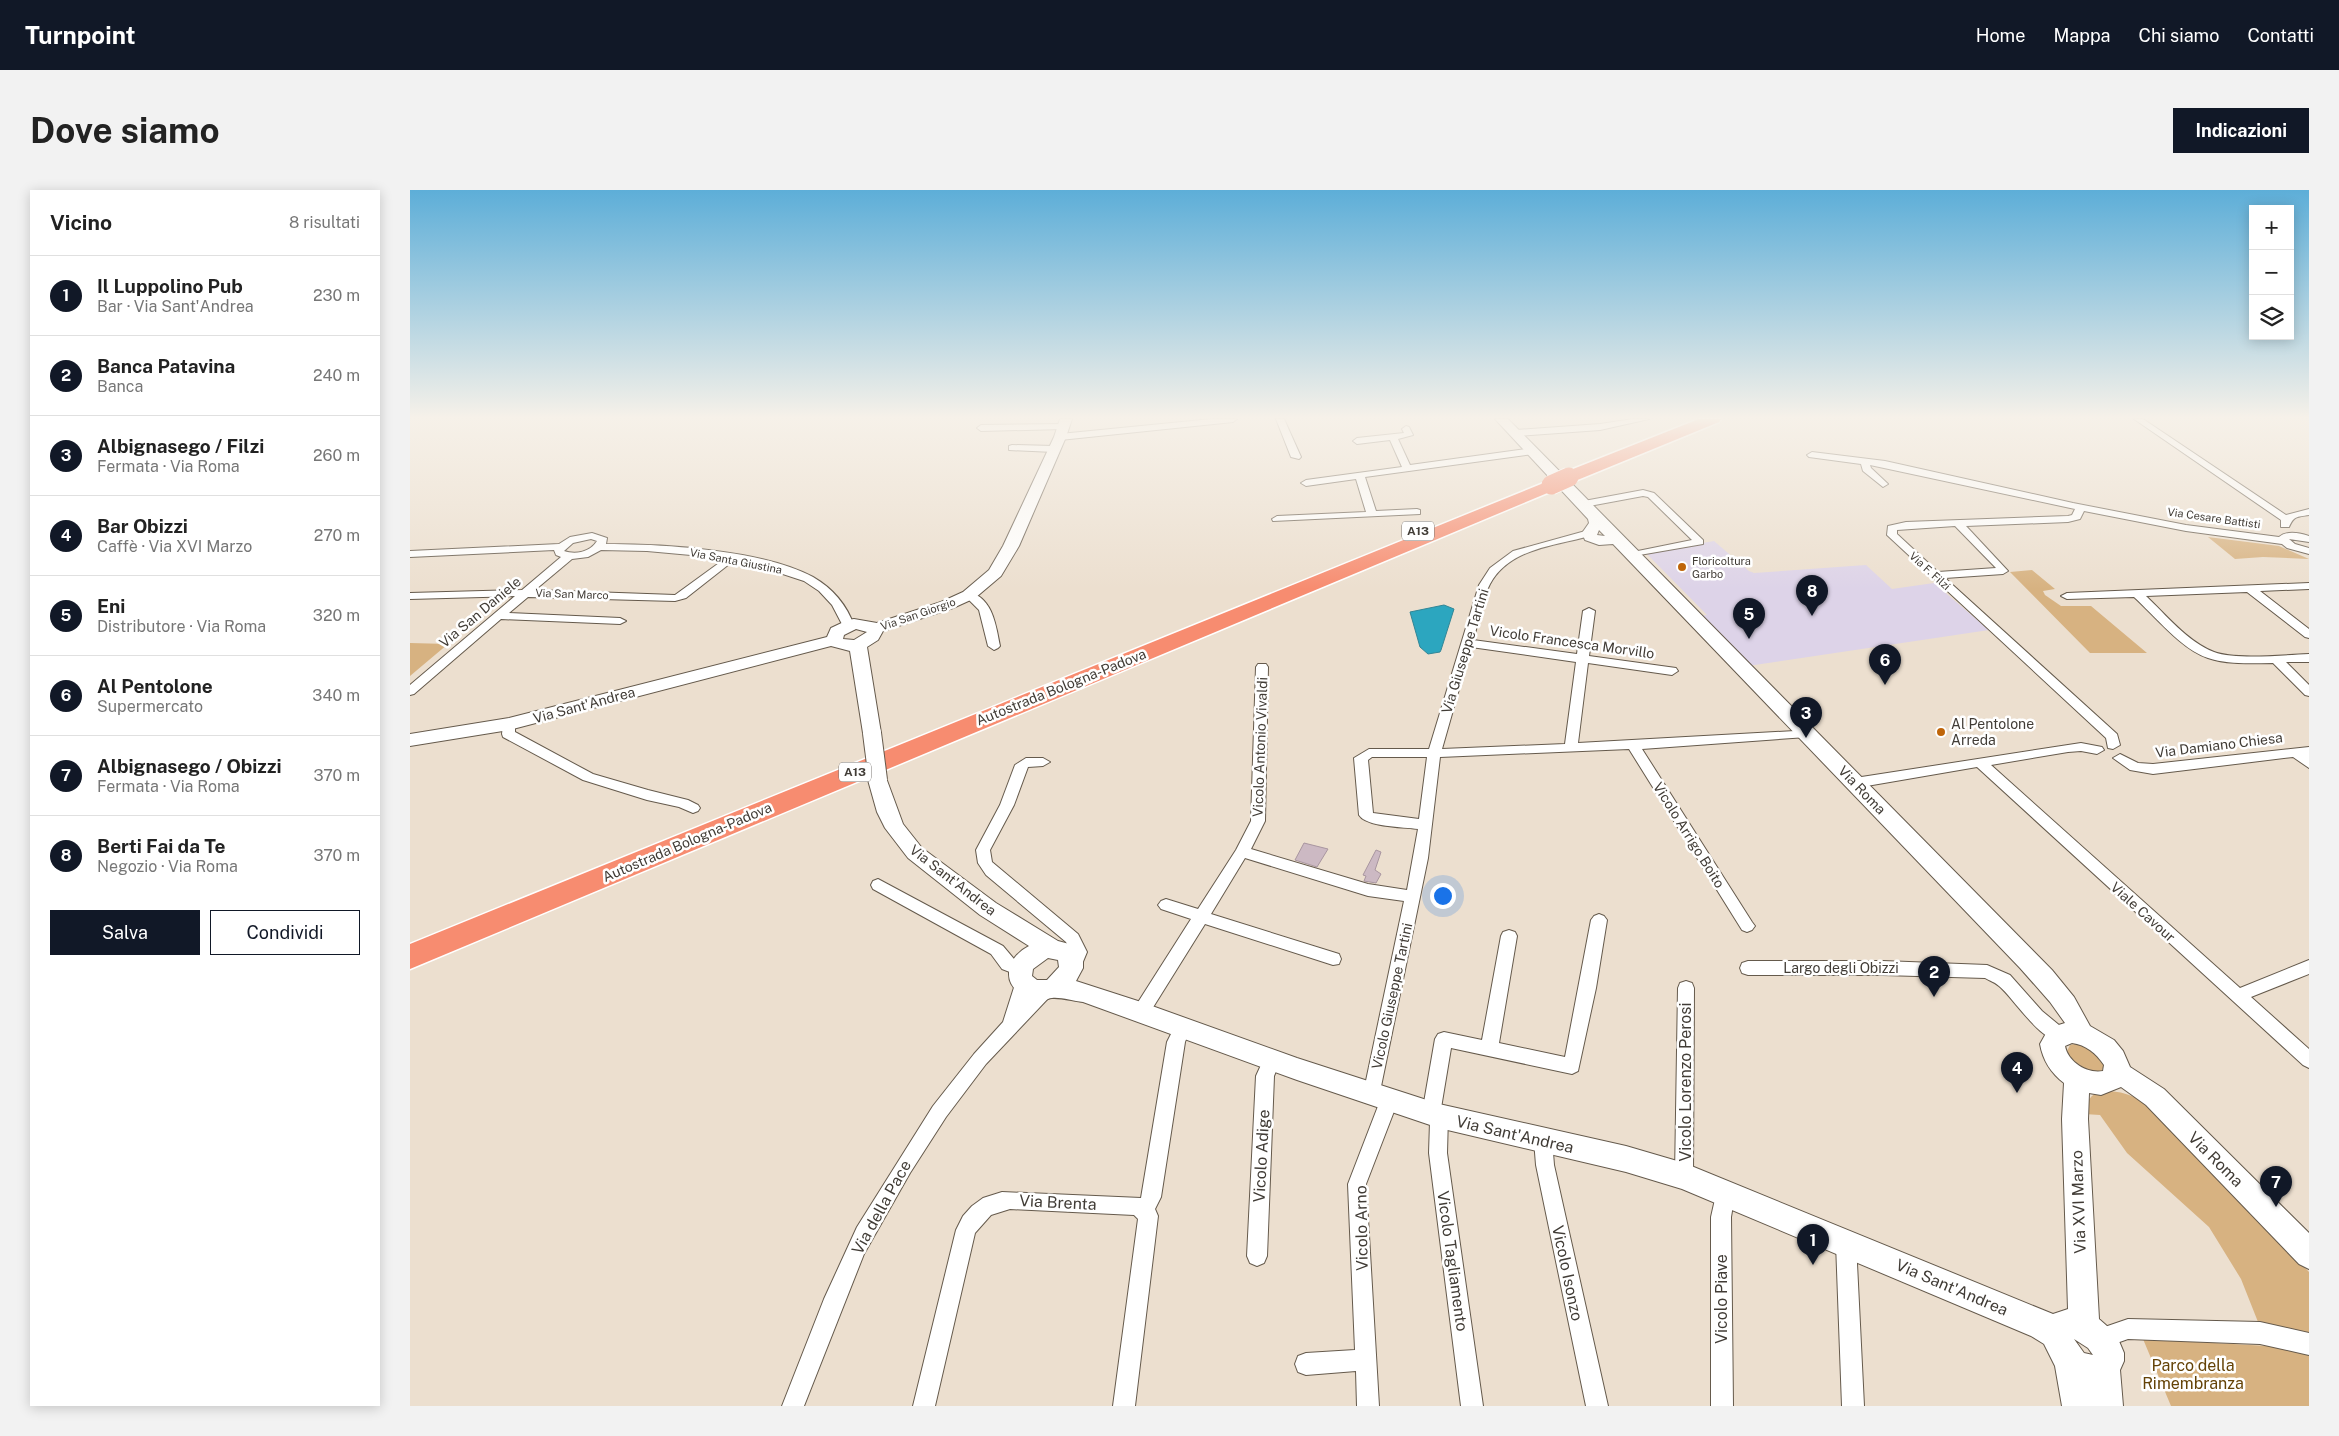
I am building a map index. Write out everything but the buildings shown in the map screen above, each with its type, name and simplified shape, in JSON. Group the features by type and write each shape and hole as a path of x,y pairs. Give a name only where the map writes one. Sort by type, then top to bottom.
{"highway":[{"name":"Autostrada Bologna-Padova","path":"410,957 1300,588 1564,476"},
{"name":"Autostrada Bologna-Padova","path":"410,943 1565,476"}],"street":[{"name":"Via San Giorgio","path":"874,629 947,605 969,595 995,574 1041,476"},
{"path":"1306,483 1360,476 1372,515"},
{"name":"Via Roma","path":"1557,476 1584,504 1600,533 1629,554 1855,782 2052,987 2078,1023 2069,1034"},
{"path":"1874,476 1883,484"},
{"name":"Via Cesare Battisti","path":"1933,476 2081,508 2186,528 2309,539"},
{"path":"2222,476 2286,519"},
{"path":"1584,504 1643,493 1651,495 1699,542 1629,554"},
{"name":"Via F. Filzi","path":"2081,508 2076,517 2068,519 1906,525 1892,528 1892,535 2112,737 2113,745 2122,752 2120,758"},
{"path":"1277,519 1417,512"},
{"path":"2288,538 2284,524 2286,519 2294,514 2309,512"},
{"path":"1934,575 2002,569 1958,523"},
{"name":"Via Giuseppe Tartini","path":"1413,897 1426,826 1434,754 1484,584 1500,562 1529,549 1600,533"},
{"path":"410,554 560,547 570,540 592,536 597,536 603,540 600,547 589,553 569,556 560,554 560,547"},
{"name":"Via Cesare Battisti","path":"2288,538 2296,548 2309,551"},
{"name":"Via Santa Giustina","path":"600,547 689,552 776,567 801,575 830,596 847,621 848,626"},
{"name":"Via San Daniele","path":"410,691 569,556"},
{"name":"Via San Marco","path":"410,596 526,593 679,598 723,565"},
{"path":"2067,596 2309,586"},
{"path":"2249,588 2309,635"},
{"path":"2136,593 2201,651 2210,655 2229,658 2309,658"},
{"path":"969,595 981,602 988,616 994,646"},
{"path":"1571,748 1589,611"},
{"path":"499,616 620,621"},
{"path":"861,624 874,629 873,636 858,645 842,646 834,640 838,632 848,626 861,624"},
{"name":"Via Sant'Andrea","path":"410,740 509,724 834,640"},
{"name":"Vicolo Francesca Morvillo","path":"1467,643 1672,671"},
{"name":"Via Sant'Andrea","path":"858,645 878,780 886,812 895,828 915,853 988,909 1052,949"},
{"path":"2275,658 2309,692"},
{"name":"Vicolo Antonio Vivaldi","path":"1141,1012 1242,852 1258,821 1262,668"},
{"path":"509,724 508,734 588,777 647,795 683,803 693,808"},
{"path":"1573,733 1592,746"},
{"path":"1426,826 1371,818 1366,815 1361,758 1369,753 1434,754 1571,748 1807,733"},
{"name":"Vicolo Arrigo Boito","path":"1632,744 1747,926"},
{"path":"1855,782 2081,746 2097,750 2099,744 2113,745"},
{"name":"Via Damiano Chiesa","path":"2097,750 2106,756 2120,758 2135,767 2153,769 2309,750"},
{"name":"Via Damiano Chiesa","path":"2295,752 2309,764"},
{"path":"1043,762 1026,762 1022,765 1007,805 983,850 983,856 991,871 1072,938 1079,952 1076,959 1075,975"},
{"name":"Viale Cavour","path":"1979,762 2309,1060"},
{"path":"1242,852 1368,890 1413,897"},
{"path":"878,886 997,950 1008,964 1024,970 1036,990 1051,989"},
{"name":"Vicolo Giuseppe Tartini","path":"1380,1098 1413,897"},
{"path":"1166,905 1333,959"},
{"path":"1509,936 1489,1049 1572,1066 1588,988 1599,920"},
{"path":"1022,932 1028,948 1024,970"},
{"path":"1024,970 1041,950 1052,949 1067,954 1075,975"},
{"path":"2237,996 2309,967"},
{"name":"Largo degli Obizzi","path":"1748,968 1883,968 1987,972 2004,980 2036,1016 2069,1034"},
{"name":"Via della Pace","path":"1008,1029 1021,996 1024,970"},
{"name":"Via Sant'Andrea","path":"1051,989 1075,975 1141,1012 1380,1098 1435,1115 1626,1159 1684,1176 2078,1340 2076,1366 2092,1372 2104,1370 2107,1406"},
{"name":"Vicolo Lorenzo Perosi","path":"1684,1176 1686,988"},
{"name":"Via della Pace","path":"793,1406 828,1313 858,1245 912,1151 932,1120 1008,1029 1051,989"},
{"path":"1124,1406 1148,1216 1144,1211 1151,1197 1176,1042 1184,1026"},
{"path":"2069,1034 2100,1043 2108,1050 2117,1066 2117,1073 2115,1078 2104,1084 2079,1079 2068,1072 2054,1056 2053,1040 2069,1034"},
{"name":"Vicolo Tagliamento","path":"1472,1406 1438,1153 1435,1115 1444,1039 1489,1049"},
{"name":"Vicolo Adige","path":"1257,1256 1265,1076 1272,1059"},
{"name":"Via Roma","path":"2117,1073 2131,1080 2155,1097 2309,1254"},
{"name":"Via XVI Marzo","path":"2078,1406 2075,1119 2076,1086 2079,1079"},
{"name":"Vicolo Arno","path":"1368,1406 1357,1184 1380,1098"},
{"name":"Vicolo Isonzo","path":"1543,1140 1545,1165 1597,1406"},
{"name":"Vicolo Piave","path":"1722,1406 1721,1216 1725,1193"},
{"name":"Via Brenta","path":"924,1406 966,1230 980,1210 996,1202 1010,1200 1138,1206 1144,1211"},
{"path":"1846,1243 1853,1406"},
{"path":"2078,1340 2128,1329 2260,1333 2309,1344"},
{"path":"1306,1364 1366,1360"}],"shaded area":[{"path":"1714,541 1749,571 1754,573 1866,565 1892,589 1934,583 1989,630 1748,666 1700,616 1707,615 1646,553"}],"green space":[{"path":"2208,537 2279,546 2309,559 2263,557 2235,559"},
{"path":"2032,570 2055,589 2043,591 2045,595 2061,606 2091,606 2147,653 2090,653 2010,572"},
{"path":"410,643 448,644 410,676"},
{"path":"2070,1045 2087,1046 2105,1064 2101,1072 2090,1073 2080,1068 2073,1061 2066,1053"},
{"path":"2114,1091 2134,1097 2159,1112 2309,1272 2309,1336 2260,1327 2241,1279 2209,1227 2127,1153 2100,1115 2084,1114 2090,1098 2096,1093"},
{"name":"Parco della Rimembranza","path":"2143,1339 2286,1347 2309,1351 2309,1406 2171,1406"}],"water":[{"path":"1444,605 1454,609 1441,650 1440,652 1428,654 1420,647 1410,612"}],"place":[{"name":"Floricoltura Garbo","path":"1682,567"},
{"name":"Berti Fai da Te","path":"1812,616"},
{"name":"Eni","path":"1749,639"},
{"name":"Al Pentolone","path":"1885,685"},
{"name":"Al Pentolone Arreda","path":"1941,732"},
{"name":"Albignasego / Filzi","path":"1806,738"},
{"name":"Banca Patavina","path":"1934,997"},
{"name":"Bar Obizzi","path":"2017,1093"},
{"name":"Albignasego / Obizzi","path":"2276,1207"},
{"name":"Il Luppolino Pub","path":"1813,1265"}]}
